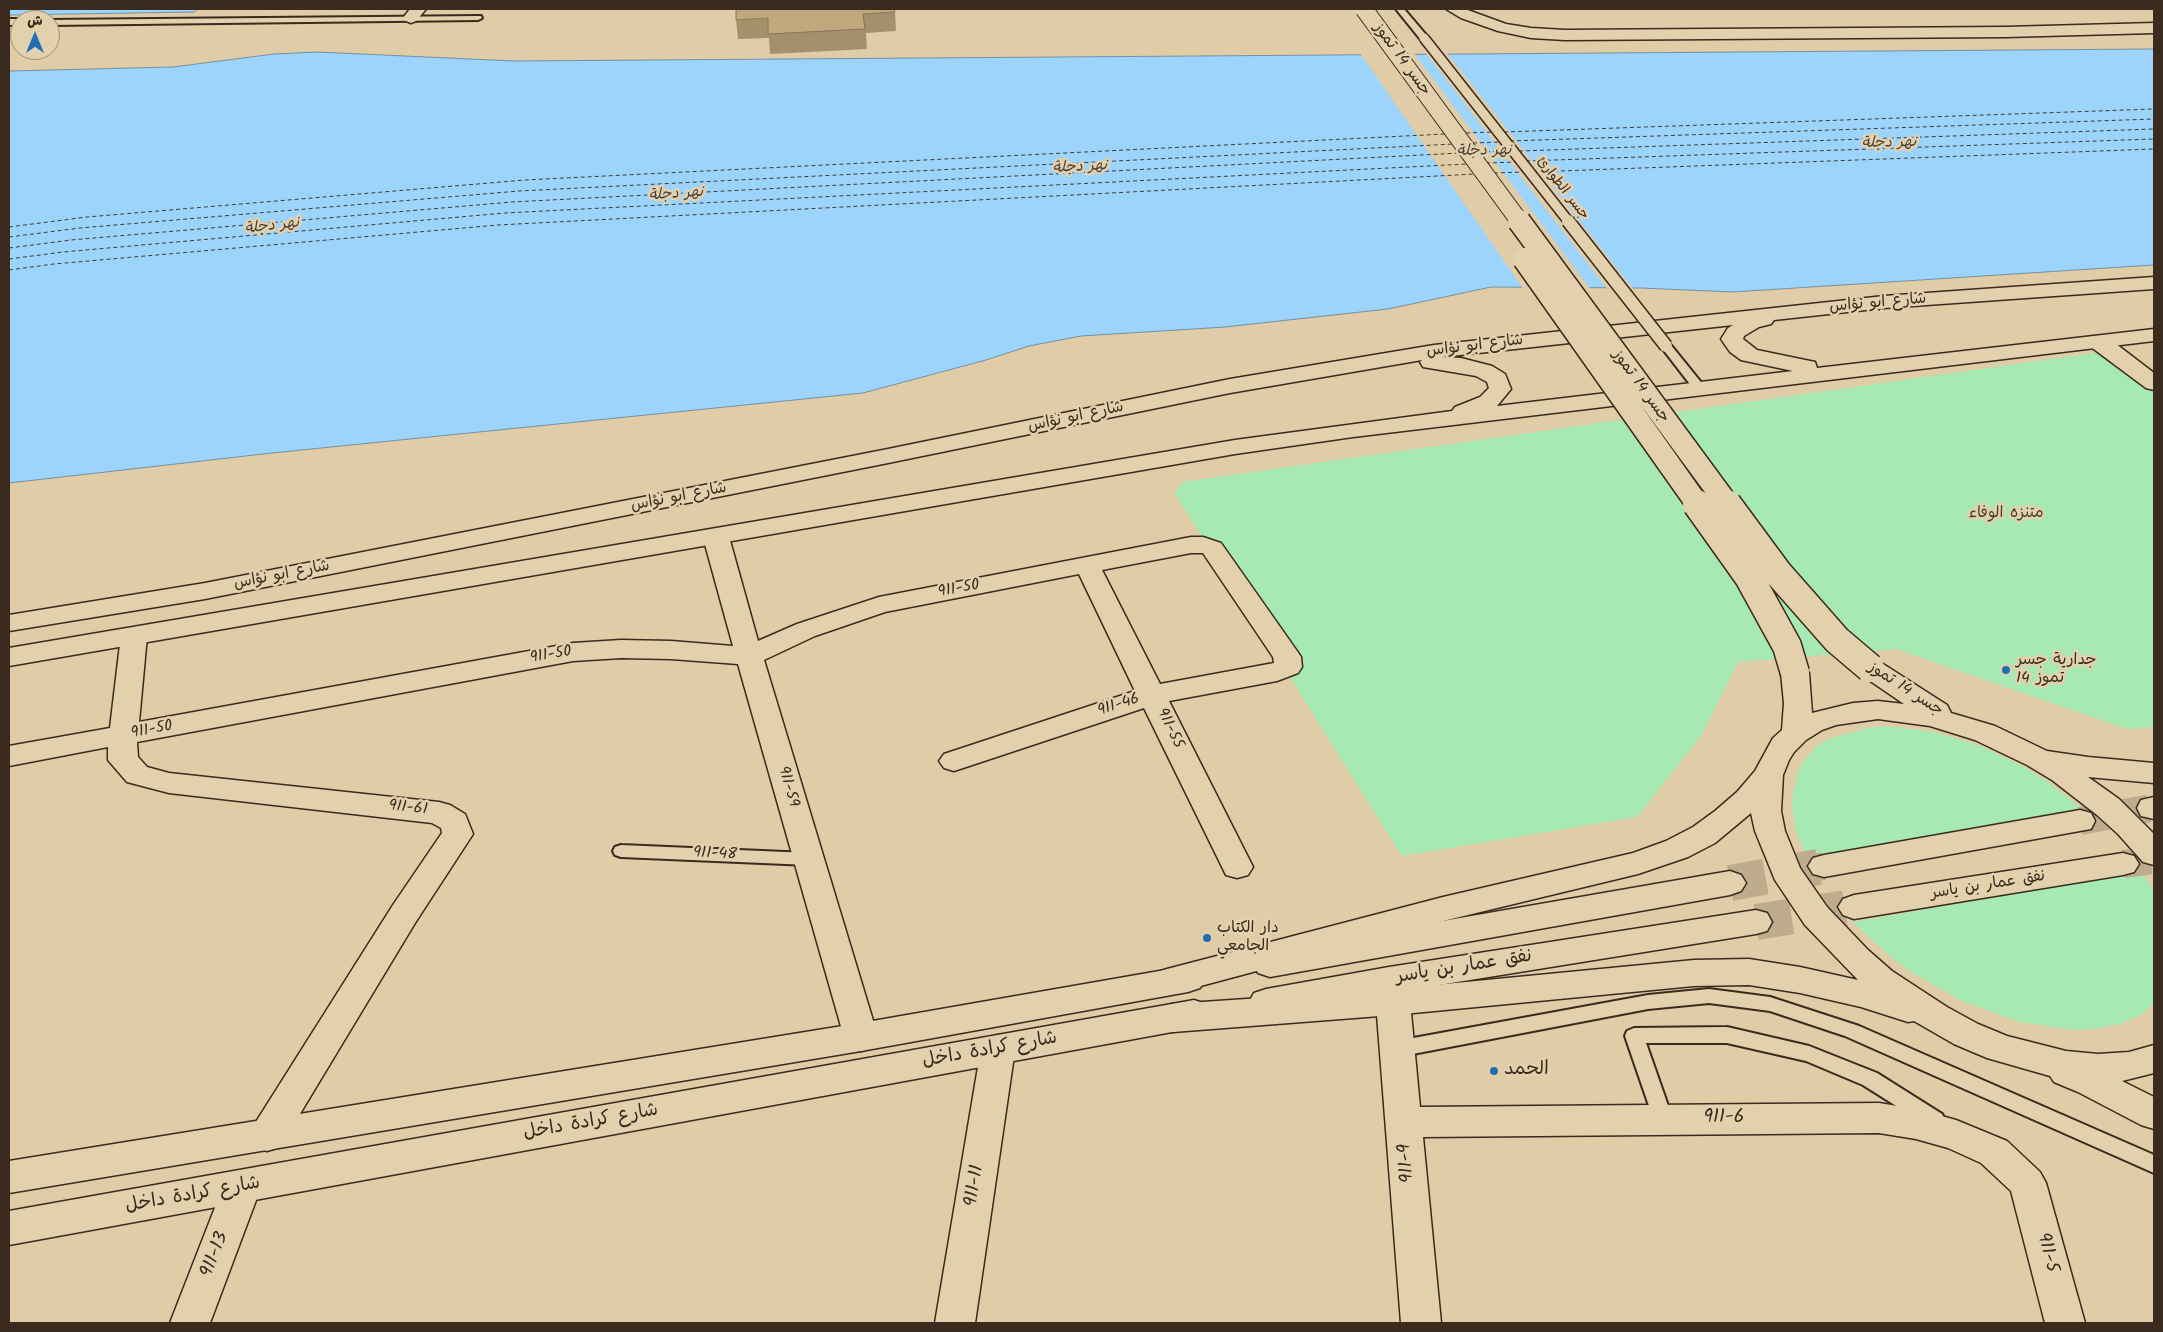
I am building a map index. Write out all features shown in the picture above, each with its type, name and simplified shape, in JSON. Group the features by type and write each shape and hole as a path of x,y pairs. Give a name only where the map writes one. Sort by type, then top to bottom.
{"main road":[{"name":"جسر 14 تموز","path":"1347,9 1749,577 1787,646 1795,673 1798,703 1796,733"},
{"name":"جسر 14 تموز","path":"1364,9 1778,573 1837,640 1870,668 1904,692 1958,724"},
{"path":"1454,9 1504,28 1531,33 1566,35 2006,32 2154,28"},
{"name":"شارع ابو نؤاس","path":"9,623 205,591 888,456 1230,386 1434,351 1884,302 2154,283"},
{"path":"1884,302 1777,317 1752,323 1735,332 1732,339 1738,347 1749,355 1805,367 1848,367 1974,356"},
{"name":"شارع ابو نؤاس","path":"9,657 1225,448 1353,430 2154,336"},
{"path":"2099,342 2154,384"},
{"path":"1230,386 1346,369 1425,362 1461,365 1484,371 1497,379 1500,389 1488,402 1470,411 1418,421 1353,430"},
{"name":"911-59","path":"716,537 861,1037"},
{"name":"911-50","path":"9,756 573,652 621,649 671,650 749,656 806,630 879,605 1204,544 1212,548 1287,657 1288,667"},
{"name":"911-55","path":"1087,565 1237,867"},
{"name":"911-61","path":"134,636 122,736 123,760 137,775 169,783 439,813 454,822 458,834 404,914 267,1136"},
{"name":"911-46","path":"954,761 1152,695 1277,672 1288,667"},
{"path":"1167,982 1443,909 1638,863 1677,849 1704,835 1726,819 1748,799 1768,775 1783,745 1796,733 1812,723 1831,716 1878,710 1904,712 1958,724 1985,733 2037,758 2078,784 2129,826 2154,854"},
{"path":"2037,758 2088,767 2154,773"},
{"path":"1768,775 1766,811 1770,830 1786,872 1816,916 1856,959 1887,985 1935,1017 1999,1048 2032,1058 2066,1065 2098,1068 2129,1066 2154,1059"},
{"path":"1824,866 2080,821"},
{"name":"نفق عمار بن ياسر","path":"1854,907 2123,864"},
{"path":"9,1177 861,1037 1730,883"},
{"name":"نفق عمار بن ياسر","path":"1173,1018 1390,980 1756,922"},
{"path":"1173,1018 1393,1002 1694,973 1748,972 1800,980 1852,992 1935,1017"},
{"name":"911-9","path":"1393,1002 1421,1323"},
{"name":"شارع كرادة داخل","path":"9,1228 1173,1018"},
{"name":"911-11","path":"954,1323 998,1049"},
{"path":"2032,1058 2091,1082 2154,1114"},
{"name":"911-6","path":"1404,1122 1879,1118 1916,1124 1965,1139 1994,1152 2027,1183"},
{"name":"911-5","path":"2027,1183 2065,1323"},
{"name":"911-13","path":"190,1323 242,1187"}],"lane":[{"name":"جسر الطوارئ","path":"1400,9 1700,389"},
{"path":"60,22 414,14 478,18"},
{"name":"911-48","path":"621,851 809,859"},
{"path":"1397,1049 1648,1002 1709,996 1770,1004 1852,1031 2154,1164"},
{"path":"1663,1120 1634,1036 1727,1035 1809,1054 1870,1079 1965,1139"}],"green space":[{"name":"متنزه الوفاء","path":"2101,352 2154,389 2154,727 2127,729 1896,649 1738,662 1701,736 1637,817 1402,856 1175,494 1182,482"},
{"path":"1888,726 1934,732 1981,746 2026,768 2047,781 2084,810 1809,862 1796,831 1793,814 1792,798 1799,769 1806,757 1817,746 1831,738 1867,728"},
{"path":"2142,872 2154,892 2154,1003 2142,1014 2123,1023 2101,1028 2075,1030 2020,1022 1964,1002 1914,974 1891,957 1852,922"}],"water":[{"path":"9,9 198,9 194,12 60,14 60,10 10,10 9,15"},
{"name":"نهر دجلة","path":"2154,49 2154,265 1733,292 1641,288 1491,287 1388,309 1225,327 1081,336 1029,346 986,360 863,393 272,453 9,483 9,71 173,67 274,54 317,52 514,61"}],"pier":[{"path":"1413,52 1591,290 1524,290 1360,53"},
{"path":"1425,52 1446,52 1635,291 1608,290"}],"building":[{"path":"736,9 894,9 895,12 863,14 865,29 768,34 768,18 736,20"}],"ferry route":[{"path":"1504,132 2154,109"},
{"path":"1510,141 2154,119"},
{"path":"1519,151 2154,129"},
{"path":"1466,133 1492,132"},
{"path":"9,227 87,217 525,180 1445,134"},
{"path":"1526,161 2154,139"},
{"path":"1473,143 1501,142"},
{"path":"9,237 80,228 519,191 1454,144"},
{"path":"1533,172 2154,149"},
{"path":"1479,152 1507,151"},
{"path":"9,248 71,240 512,202 1460,153"},
{"path":"1486,163 1517,162"},
{"path":"9,259 63,252 505,213 1467,164"},
{"path":"1494,173 1524,172"},
{"path":"9,270 54,264 498,225 1475,174"}],"tunnel":[{"path":"2080,821 2152,808"},
{"path":"2123,864 2154,860"},
{"path":"1812,868 1824,866"},
{"path":"1730,883 1819,867"},
{"path":"1756,922 1854,907"}],"place":[{"name":"جدارية جسر 14 تموز","path":"2006,670"},
{"name":"دار الكتاب الجامعي","path":"1207,938"},
{"name":"الحمد","path":"1494,1071"}]}
